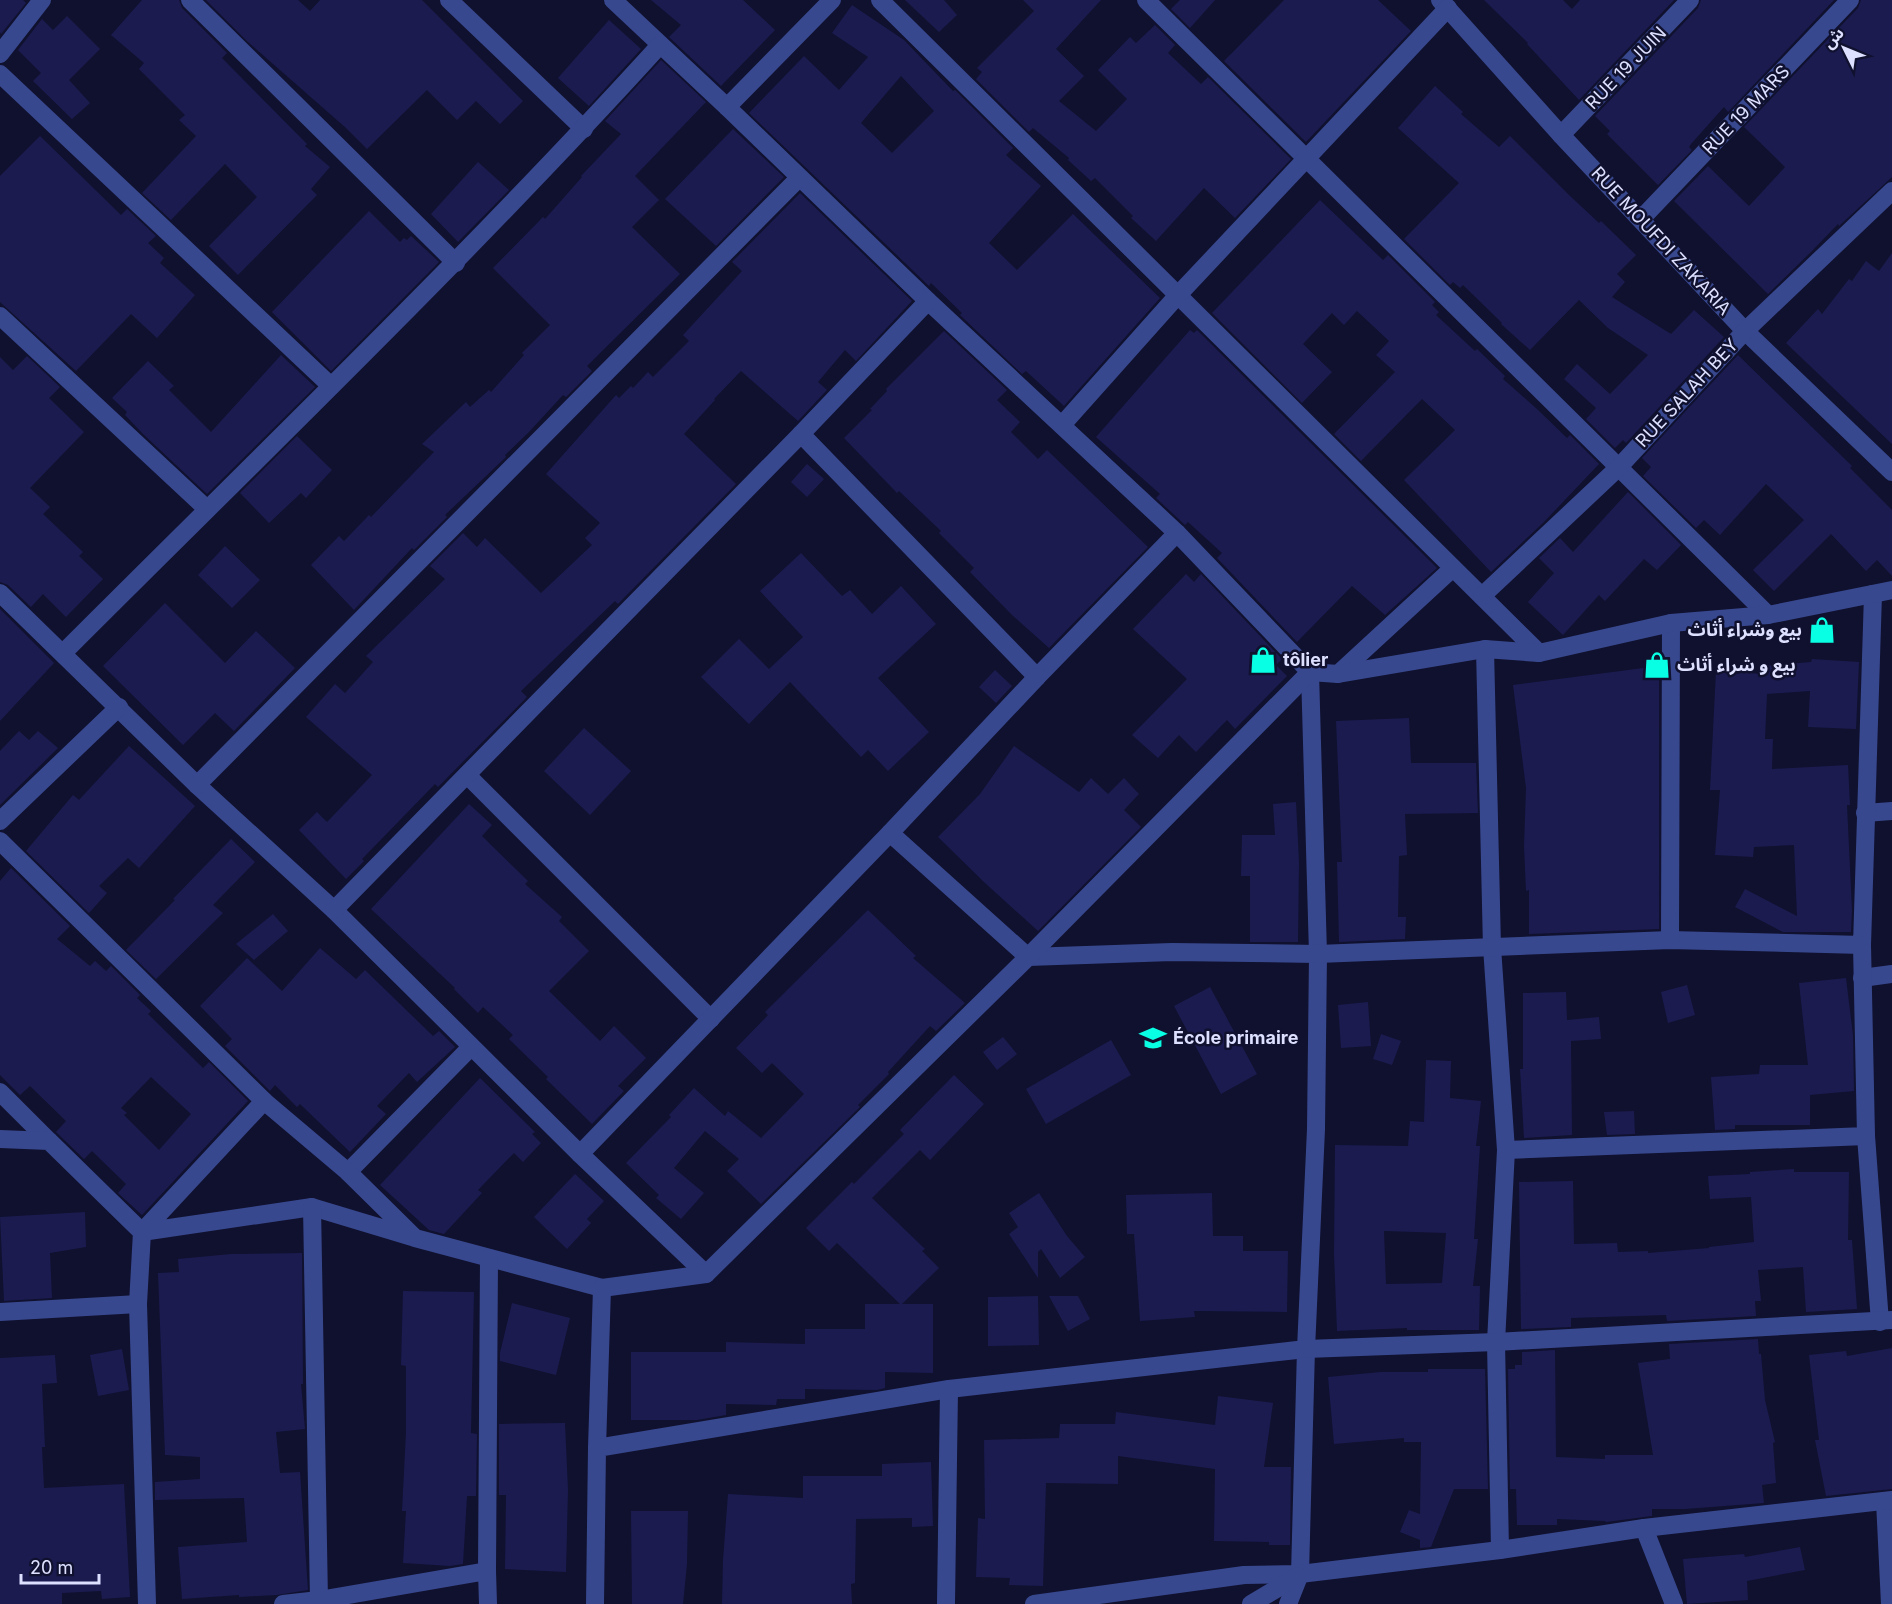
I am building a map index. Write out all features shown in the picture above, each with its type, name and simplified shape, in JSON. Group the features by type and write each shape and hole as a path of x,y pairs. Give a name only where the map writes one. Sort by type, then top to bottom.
{"street":[{"path":"0,54 42,0"},
{"path":"190,0 456,263"},
{"path":"449,0 584,129"},
{"path":"613,0 928,301 1177,533 1310,672 1318,954 1316,1129 1306,1348 1300,1574 1288,1604"},
{"path":"727,107 832,0"},
{"path":"880,0 1539,653"},
{"path":"1146,0 1768,615"},
{"name":"RUE 19 JUIN","path":"1561,135 1690,0"},
{"name":"RUE 19 MARS","path":"1641,219 1850,0"},
{"path":"1062,425 1444,4"},
{"name":"RUE MOUFDI ZAKARIA","path":"1444,4 1561,135 1745,331 1892,472"},
{"path":"63,653 456,263 584,129 660,45"},
{"path":"0,74 331,386"},
{"path":"197,785 799,178"},
{"name":"RUE SALAH BEY","path":"1482,596 1619,467 1745,331 1892,191"},
{"path":"334,910 801,434 928,301"},
{"path":"0,316 207,509"},
{"path":"801,434 1037,677"},
{"path":"580,1154 1177,533"},
{"path":"1338,674 1453,568"},
{"path":"142,1232 312,1207 415,1238 602,1288 706,1274 1028,957 1310,672 1338,674 1485,649 1539,653 1671,622 1768,615 1892,591"},
{"path":"0,592 197,785 334,910 580,1154 706,1274"},
{"path":"597,1448 949,1389 1306,1348 1496,1342 1886,1321 1866,1136 1862,978 1873,594"},
{"path":"1670,940 1671,622"},
{"path":"1485,649 1492,947 1506,1150 1496,1342 1500,1550"},
{"path":"0,821 119,707"},
{"path":"467,775 711,1019"},
{"path":"1865,813 1892,811"},
{"path":"890,833 1028,957 1172,952 1318,954 1670,940 1862,945"},
{"path":"0,841 264,1101 348,1172 415,1238"},
{"path":"1862,978 1892,974"},
{"path":"348,1172 471,1047"},
{"path":"0,1092 142,1232"},
{"path":"147,1604 138,1304 142,1232 264,1101"},
{"path":"1506,1150 1866,1136"},
{"path":"0,1139 49,1141"},
{"path":"312,1207 319,1600"},
{"path":"488,1604 489,1258"},
{"path":"595,1604 602,1288"},
{"path":"0,1312 138,1304"},
{"path":"946,1604 949,1389"},
{"path":"1034,1604 1244,1575 1300,1574 1500,1550 1644,1528 1888,1501 1890,1604"},
{"path":"1644,1528 1674,1604"},
{"path":"283,1604 319,1600 487,1570"},
{"path":"1251,1604 1300,1574"}],"building":[{"path":"0,0 23,0 26,3 1,34 0,32"},
{"path":"142,0 179,0 182,8 227,53 222,58 307,144 305,146 330,167 311,189 317,195 238,275 209,246 257,197 225,164 171,220 142,193 196,136 179,120 185,115 139,69 144,63 111,35"},
{"path":"206,0 298,0 310,11 320,0 422,0 523,101 500,124 476,101 457,120 427,90 367,149 248,42"},
{"path":"651,0 743,0 775,30 721,86 669,37 681,25"},
{"path":"905,0 944,0 957,15 939,32"},
{"path":"1023,0 1101,0 1056,49 1084,76 1059,101 1096,131 1127,99 1098,70 1130,37 1136,43 1155,25 1175,45 1168,53 1201,84 1208,77 1291,159 1235,218 1204,188 1156,241 1131,218 1133,216 1095,178 1091,181 1068,160 1069,158 1033,128 1029,132 976,79 982,72 977,68 1034,11"},
{"path":"1180,0 1215,0 1190,28 1171,9"},
{"path":"1284,0 1378,0 1411,31 1306,142 1224,61"},
{"path":"1484,0 1563,0 1572,9 1580,0 1674,0 1579,100 1528,43"},
{"path":"1701,0 1834,0 1728,112 1724,107 1691,144 1689,147 1692,150 1658,185 1607,134 1610,131 1595,116 1698,8"},
{"path":"1861,0 1892,0 1892,177 1839,226 1838,224 1768,294 1674,201 1708,166 1749,206 1785,167 1744,127 1858,8"},
{"path":"852,5 904,40 1013,148 1006,155 1041,186 989,243 1017,270 1073,214 1160,298 1064,406 1026,371 1022,374 960,315 962,313 931,283 929,286 749,113 804,56 839,90 868,57 832,33","holes":["901,76 934,111 892,153 861,123"]},
{"path":"67,16 100,49 69,80 90,103 72,119 33,81 41,73 18,50 42,19 53,30"},
{"path":"609,20 641,49 589,106 558,78"},
{"path":"661,60 706,102 635,176 659,200 632,227 680,274 587,366 592,371 566,397 563,395 505,455 506,457 445,515 447,517 414,550 412,548 354,610 311,565 339,536 344,541 369,515 371,517 434,452 422,444 466,402 470,407 489,390 491,392 524,355 522,353 550,325 493,268 543,217 545,219 581,176 621,134 605,121"},
{"path":"1435,86 1463,112 1461,114 1499,147 1510,136 1568,194 1599,223 1601,221 1636,255 1617,274 1625,282 1612,297 1671,334 1694,310 1724,337 1626,443 1623,440 1615,448 1586,419 1596,408 1564,379 1577,364 1610,394 1648,355 1608,328 1579,300 1530,350 1463,285 1460,288 1453,282 1450,285 1404,239 1459,183 1398,128"},
{"path":"733,129 784,177 716,246 665,199"},
{"path":"40,136 121,215 127,209 156,236 148,243 164,258 160,263 195,295 157,338 131,314 76,371 0,302 0,176"},
{"path":"478,162 509,190 458,242 431,214"},
{"path":"800,193 912,301 856,361 845,350 818,382 827,390 798,421 741,371 684,434 736,484 618,604 615,601 521,691 527,697 438,787 435,784 362,859 364,861 346,879 299,830 317,812 327,822 372,775 306,717 335,684 345,693 373,662 366,656 445,579 430,566 463,533 477,547 485,538 541,593 592,545 585,538 600,523 546,474 616,395 619,398 631,386 633,388 648,372 653,377 689,341 683,335 742,271 732,262"},
{"path":"1320,200 1383,260 1388,255 1435,302 1432,305 1439,312 1436,315 1475,351 1477,349 1505,376 1503,379 1567,438 1570,435 1599,464 1544,522 1491,572 1404,480 1455,430 1422,399 1361,461 1334,434 1395,372 1376,355 1389,341 1357,311 1344,325 1332,313 1303,344 1332,372 1302,403 1212,313"},
{"path":"369,211 400,242 411,236 439,262 331,371 272,312"},
{"path":"1892,253 1892,444 1786,343 1818,309 1822,314 1849,279 1852,281 1866,261 1879,271"},
{"path":"1190,330 1194,333 1197,330 1437,568 1385,615 1352,586 1297,642 1217,558 1222,553 1188,522 1185,525 1156,498 1160,494 1096,437"},
{"path":"944,331 1007,390 997,400 1020,422 1011,432 1038,459 1047,450 1148,547 1049,648 1012,615 970,572 974,568 939,533 941,531 899,491 897,493 844,438 872,410 870,409 887,391 886,389"},
{"path":"281,355 315,387 207,494 143,434 125,415 127,412 112,398 148,361 174,386 169,390 211,432"},
{"path":"1738,355 1852,466 1850,468 1892,510 1892,576 1877,560 1866,571 1831,534 1774,591 1753,570 1804,520 1766,484 1720,535 1704,520 1696,528 1643,476 1651,467 1642,458"},
{"path":"27,356 60,387 49,398 84,432 30,488 50,507 43,514 83,552 79,556 103,579 66,617 43,594 31,607 8,585 0,582 0,357 13,370"},
{"path":"297,436 332,470 306,498 301,493 269,523 240,493"},
{"path":"807,464 824,479 807,497 791,482"},
{"path":"1628,492 1681,545 1657,570 1644,559 1605,601 1599,595 1563,635 1528,602 1554,573 1539,558 1560,538 1573,552"},
{"path":"225,546 260,580 232,608 198,575"},
{"path":"801,553 842,596 850,590 872,614 901,586 936,624 878,678 929,732 888,771 868,750 861,757 790,682 749,724 701,677 739,639 769,669 803,637 760,591"},
{"path":"1186,574 1194,582 1201,574 1282,659 1276,665 1287,676 1235,729 1227,720 1196,752 1179,735 1158,758 1132,735 1187,679 1133,629"},
{"path":"165,603 225,663 256,631 295,668 234,731 215,713 183,745 103,666"},
{"path":"0,609 54,663 0,721"},
{"path":"1812,659 1859,662 1856,729 1808,727 1810,691 1767,694 1765,739 1773,739 1772,769 1848,765 1851,932 1783,932 1735,907 1745,889 1797,916 1794,845 1754,847 1753,857 1715,855 1720,790 1710,790 1716,671 1763,674 1762,666 1811,662"},
{"path":"1659,666 1659,929 1529,934 1529,890 1526,891 1524,846 1526,788 1513,685"},
{"path":"995,670 1012,686 996,703 979,687"},
{"path":"1409,718 1411,763 1476,763 1478,813 1405,814 1407,855 1399,856 1398,917 1406,917 1405,939 1339,942 1337,862 1342,862 1336,721"},
{"path":"584,728 631,771 590,815 544,771"},
{"path":"19,731 29,740 38,731 58,748 0,805 0,751"},
{"path":"129,746 195,806 139,868 128,858 99,886 107,893 89,913 26,851 73,795 79,800"},
{"path":"1014,746 1079,792 1091,778 1108,794 1124,778 1139,794 1124,810 1141,827 1038,931 938,837 980,794"},
{"path":"1296,802 1299,862 1298,942 1250,942 1250,876 1241,876 1242,835 1275,835 1273,804"},
{"path":"469,804 492,825 482,836 528,881 525,884 562,917 559,921 589,951 549,991 600,1041 614,1026 646,1058 618,1086 624,1091 592,1124 509,1039 513,1035 483,1007 478,1013 455,988 371,909"},
{"path":"231,839 255,862 213,905 223,913 156,979 126,950"},
{"path":"11,868 70,926 57,939 90,966 95,961 106,971 111,966 140,995 137,998 151,1011 148,1014 203,1068 209,1062 248,1101 142,1215 118,1193 126,1184 92,1151 84,1159 56,1132 66,1121 30,1086 20,1095 0,1075 0,881","holes":["151,1077 191,1114 159,1150 124,1115 127,1113 121,1108"]},
{"path":"868,910 916,956 913,958 965,1003 936,1031 930,1026 888,1072 889,1074 858,1105 860,1107 761,1204 727,1171 739,1159 705,1131 674,1168 704,1193 681,1219 656,1198 659,1195 626,1163 671,1117 669,1115 694,1088 725,1116 728,1111 761,1138 804,1094 772,1063 762,1073 736,1048 768,1015 765,1012"},
{"path":"273,914 288,931 254,960 236,944"},
{"path":"320,948 356,979 365,970 433,1036 439,1031 455,1047 417,1082 409,1073 377,1106 386,1114 350,1152 300,1104 297,1107 275,1085 270,1091 225,1046 232,1039 200,1006 247,958 282,991"},
{"path":"1846,978 1853,1035 1854,1091 1810,1095 1810,1125 1735,1125 1735,1129 1715,1130 1711,1077 1759,1074 1760,1065 1808,1065 1799,983"},
{"path":"1687,985 1695,1015 1668,1023 1661,992"},
{"path":"1210,987 1257,1074 1221,1094 1174,1006"},
{"path":"1566,992 1567,1020 1599,1017 1601,1039 1571,1041 1572,1135 1524,1138 1520,1069 1523,1069 1523,993"},
{"path":"1368,1002 1371,1046 1341,1048 1338,1005"},
{"path":"1381,1034 1401,1041 1392,1065 1373,1059"},
{"path":"1003,1037 1017,1054 997,1070 983,1052"},
{"path":"1111,1040 1131,1075 1046,1124 1026,1089"},
{"path":"1426,1060 1451,1061 1450,1098 1481,1101 1476,1146 1480,1146 1474,1239 1478,1239 1473,1286 1480,1286 1479,1330 1407,1330 1407,1328 1337,1331 1334,1254 1335,1145 1408,1146 1410,1121 1424,1122","holes":["1384,1231 1446,1233 1442,1283 1386,1284"]},
{"path":"954,1075 984,1104 930,1160 920,1150 872,1198 925,1249 922,1251 939,1268 902,1304 933,1304 933,1373 885,1372 885,1388 877,1390 805,1389 805,1399 777,1399 776,1405 726,1404 726,1415 697,1420 631,1420 631,1352 726,1352 726,1342 805,1344 805,1329 865,1329 865,1304 900,1304 837,1243 829,1251 806,1228 904,1134 900,1130"},
{"path":"480,1078 535,1132 532,1134 541,1143 523,1162 514,1153 478,1190 482,1193 444,1234 429,1230 380,1185"},
{"path":"1634,1111 1635,1134 1607,1135 1604,1112"},
{"path":"1794,1169 1794,1172 1849,1172 1848,1240 1852,1240 1857,1309 1806,1312 1803,1267 1758,1270 1761,1301 1755,1301 1756,1316 1667,1321 1666,1315 1571,1318 1571,1327 1521,1329 1519,1182 1573,1181 1574,1244 1617,1243 1618,1252 1648,1251 1648,1253 1754,1242 1751,1197 1710,1199 1708,1176"},
{"path":"575,1174 604,1201 587,1219 591,1223 567,1249 534,1217"},
{"path":"1039,1193 1067,1236 1085,1257 1060,1278 1041,1249 1038,1252 1038,1278 1009,1234 1018,1227 1009,1213"},
{"path":"1212,1193 1213,1236 1243,1236 1243,1251 1288,1251 1287,1312 1194,1311 1195,1317 1140,1321 1134,1234 1127,1234 1126,1195"},
{"path":"85,1212 86,1247 50,1253 52,1298 4,1301 0,1217"},
{"path":"302,1253 303,1384 301,1384 305,1429 276,1432 280,1473 300,1472 308,1590 277,1595 182,1599 178,1547 247,1542 244,1498 155,1500 155,1482 200,1479 200,1457 165,1455 158,1273 179,1272 178,1259 231,1254"},
{"path":"403,1291 474,1292 471,1433 477,1434 476,1496 467,1496 463,1564 450,1566 403,1563 406,1511 402,1511 406,1432 406,1366 401,1365"},
{"path":"1038,1296 1039,1345 988,1346 988,1297"},
{"path":"1049,1296 1078,1296 1090,1319 1068,1331"},
{"path":"512,1303 570,1318 556,1375 500,1361"},
{"path":"1758,1339 1765,1400 1775,1442 1773,1443 1776,1483 1762,1485 1764,1503 1652,1509 1652,1516 1606,1522 1557,1519 1557,1525 1517,1525 1516,1489 1510,1489 1508,1369 1515,1369 1515,1365 1522,1365 1522,1352 1555,1350 1556,1457 1605,1459 1605,1455 1653,1455 1638,1363 1670,1359 1669,1344"},
{"path":"1892,1348 1892,1489 1826,1496 1815,1440 1819,1440 1809,1355 1846,1351 1847,1356"},
{"path":"122,1349 129,1390 98,1396 90,1355"},
{"path":"55,1355 57,1383 42,1384 44,1488 124,1484 130,1597 102,1599 101,1591 62,1593 62,1604 0,1604 0,1358"},
{"path":"1428,1369 1485,1369 1488,1489 1454,1489 1431,1547 1420,1548 1420,1540 1400,1532 1409,1510 1420,1514 1421,1442 1404,1442 1404,1438 1334,1444 1328,1377 1381,1372 1428,1372"},
{"path":"1218,1396 1273,1403 1264,1467 1291,1467 1290,1545 1269,1545 1269,1542 1214,1541 1215,1469 1118,1456 1118,1484 1046,1483 1043,1586 1009,1585 1010,1578 976,1577 978,1518 985,1519 984,1440 1059,1438 1060,1424 1115,1424 1116,1412 1215,1425"},
{"path":"565,1423 568,1490 566,1572 505,1569 506,1495 499,1495 499,1424"},
{"path":"931,1462 933,1526 912,1527 912,1518 856,1519 855,1583 851,1584 852,1604 722,1604 728,1494 803,1498 803,1476 882,1476 882,1464"},
{"path":"631,1511 688,1511 687,1564 683,1604 632,1604"},
{"path":"1800,1547 1805,1570 1747,1581 1748,1600 1687,1604 1683,1559 1744,1554 1745,1557"}],"place":[{"name":"بيع وشراء أثاث","path":"1822,630"},
{"name":"tôlier","path":"1263,660"},
{"name":"بيع و شراء أثاث","path":"1657,665"},
{"name":"École primaire","path":"1153,1038"}]}
